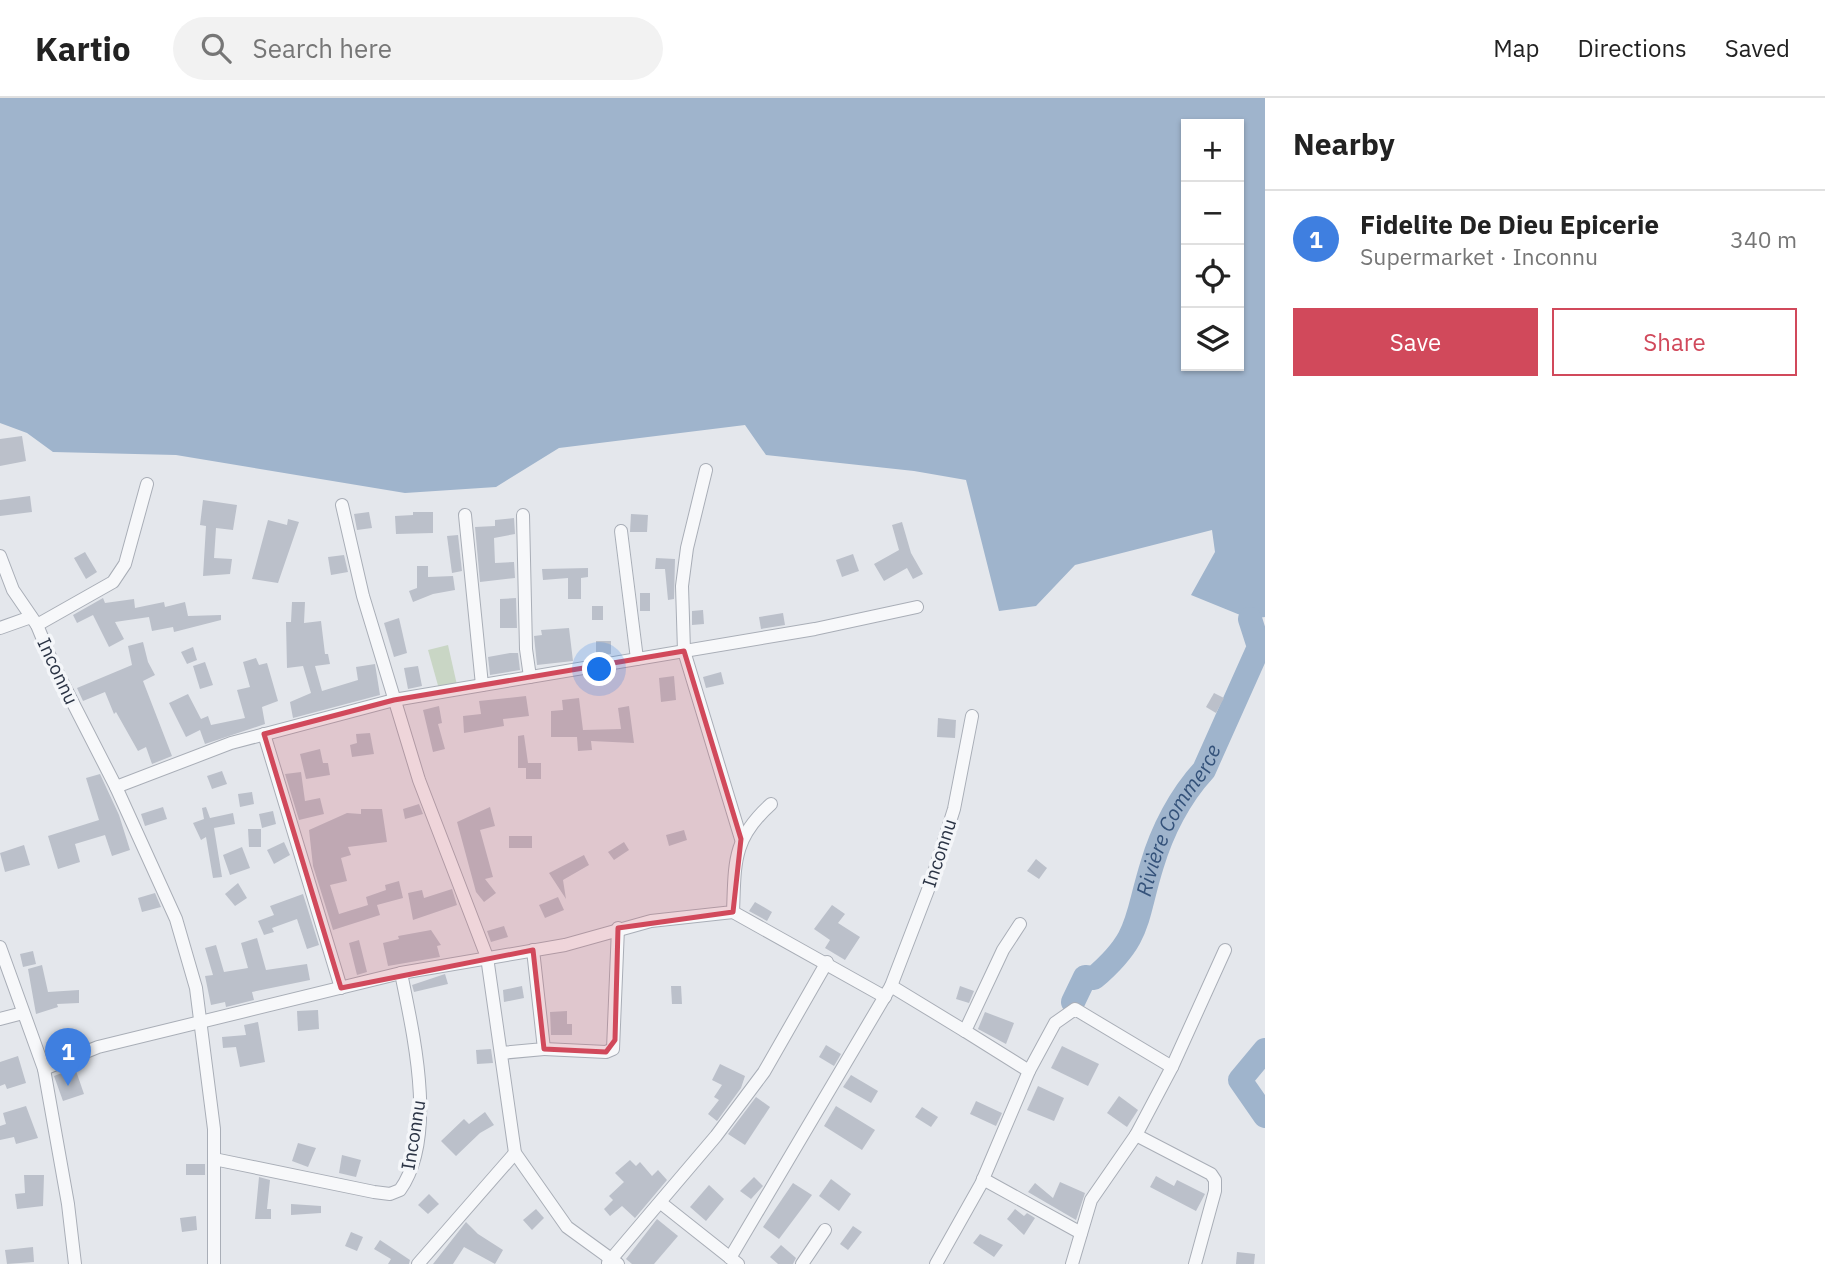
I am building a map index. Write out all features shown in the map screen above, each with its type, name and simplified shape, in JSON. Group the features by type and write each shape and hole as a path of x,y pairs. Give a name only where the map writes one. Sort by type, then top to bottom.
{"street":[{"path":"706,470 684,574 684,651 741,839"},
{"path":"0,628 34,621 113,582 125,564 147,484"},
{"path":"342,505 363,596 419,780 486,957 515,1153 567,1227 612,1263 764,1072 827,962"},
{"path":"465,515 482,685"},
{"path":"523,515 526,649 530,677"},
{"path":"621,531 637,659"},
{"name":"Inconnu","path":"0,556 13,590 34,621 52,664 116,787 176,919 196,988 214,1129 214,1264"},
{"path":"116,787 231,743 394,700 816,629 917,607"},
{"name":"Inconnu","path":"661,1203 734,1261 888,992 931,882 954,808 972,716"},
{"path":"264,734 341,988"},
{"path":"733,912 736,855 741,839 751,822 771,804"},
{"path":"44,1069 98,1047 401,973 565,945 618,928 651,921 733,912 965,1031 1030,1071"},
{"path":"965,1031 1003,950 1020,924"},
{"path":"500,1053 544,1049 606,1052 613,1049 618,928"},
{"path":"0,947 44,1069 68,1204 75,1264"},
{"path":"533,950 544,1049"},
{"path":"1072,1264 1091,1200 1136,1135 1172,1067 1226,950"},
{"name":"Inconnu","path":"214,1159 374,1192 390,1194 400,1190 411,1162 421,1091 401,973"},
{"path":"936,1264 983,1179 1030,1071 1055,1023 1075,1009 1172,1067"},
{"path":"0,1019 23,1013"},
{"path":"1136,1135 1211,1174 1215,1180 1215,1191 1195,1264"},
{"path":"418,1264 515,1153"},
{"path":"983,1179 1081,1233"},
{"path":"802,1264 825,1230"}],"highlighted area":[{"path":"684,651 741,839 733,912 618,928 615,1040 606,1052 544,1049 533,950 341,988 264,734 394,700"}],"green space":[{"path":"448,645 457,685 439,689 428,650"}],"water":[{"path":"0,98 1265,98 1265,617 1250,619 1191,595 1215,552 1212,530 1075,565 1036,606 999,611 966,480 914,471 766,455 745,425 559,448 496,487 405,493 176,455 53,452 27,433 0,423"}],"building":[{"path":"22,436 26,461 0,466 0,439"},
{"path":"30,496 32,512 0,516 0,500"},
{"path":"203,500 237,505 233,530 216,528 214,558 232,559 230,574 203,576 206,526 200,525"},
{"path":"369,512 372,528 357,530 354,514"},
{"path":"413,512 433,512 433,533 396,534 395,516 413,515"},
{"path":"631,514 648,515 647,532 630,532"},
{"path":"514,518 515,534 494,538 495,563 514,562 515,578 480,582 475,527 495,526 495,520"},
{"path":"288,519 299,522 278,583 252,579 268,520 287,525"},
{"path":"902,522 911,553 923,574 913,579 907,568 884,581 874,564 899,550 892,525"},
{"path":"458,535 462,571 452,573 447,536"},
{"path":"85,552 97,572 86,579 74,558"},
{"path":"853,554 859,571 842,577 836,560"},
{"path":"344,555 348,572 331,575 328,557"},
{"path":"656,558 675,559 674,599 668,600 665,569 655,569"},
{"path":"417,566 428,566 428,577 453,576 455,590 433,594 413,602 409,591 417,588"},
{"path":"588,568 588,577 581,578 581,599 568,599 568,578 543,580 542,569"},
{"path":"640,593 650,593 650,611 640,611"},
{"path":"103,598 105,603 134,599 135,608 164,602 165,607 185,602 188,616 221,615 221,620 174,632 173,627 152,631 149,617 115,622 124,639 109,647 93,615 77,623 73,615"},
{"path":"516,598 517,628 500,628 500,599"},
{"path":"292,602 305,602 304,623 321,621 325,654 328,654 330,664 315,666 322,691 358,680 356,667 375,664 380,695 293,718 290,702 311,693 303,666 287,668 286,622 291,622"},
{"path":"592,606 603,606 603,620 592,620"},
{"path":"703,610 704,624 692,625 692,611"},
{"path":"783,613 785,625 761,629 759,617"},
{"path":"399,618 407,653 394,657 384,623"},
{"path":"569,628 573,661 537,665 534,636 542,635 541,630"},
{"path":"596,641 611,641 611,654 596,657"},
{"path":"143,642 148,662 155,675 143,681 172,756 152,764 146,747 138,751 116,712 114,714 105,692 83,701 77,688 132,665 128,646"},
{"path":"193,647 197,660 187,664 181,652"},
{"path":"518,653 520,670 490,675 488,657"},
{"path":"256,658 259,665 267,663 278,701 262,707 265,724 205,744 200,730 186,737 169,703 188,694 201,719 208,716 211,725 245,718 237,690 250,687 243,662"},
{"path":"205,662 213,685 200,689 193,666"},
{"path":"418,666 422,686 408,689 404,668"},
{"path":"721,672 724,684 706,688 703,677"},
{"path":"674,676 676,700 661,702 659,678"},
{"path":"1214,693 1224,698 1216,713 1206,707"},
{"path":"526,696 529,716 503,719 504,726 464,733 463,716 481,714 479,701"},
{"path":"579,698 583,730 621,729 618,708 629,706 634,743 591,741 592,750 578,751 577,737 551,737 551,711 563,710 562,700"},
{"path":"439,706 442,723 438,724 445,749 433,752 423,710"},
{"path":"938,718 956,720 955,738 937,737"},
{"path":"370,733 374,754 352,757 350,745 357,743 356,734"},
{"path":"524,735 528,763 541,763 541,779 526,779 526,768 518,768 518,736"},
{"path":"320,749 323,763 328,763 330,775 306,779 300,754"},
{"path":"222,771 227,784 212,789 207,776"},
{"path":"301,772 305,801 320,798 324,814 299,820 285,774"},
{"path":"100,774 119,815 130,850 112,856 105,835 75,844 80,862 58,869 48,836 99,820 86,778"},
{"path":"252,792 254,804 240,807 238,794"},
{"path":"419,804 423,814 405,819 403,809"},
{"path":"163,807 167,819 145,826 141,814"},
{"path":"206,807 210,818 233,813 235,824 214,828 222,877 213,878 206,837 201,840 193,823 204,819 202,808"},
{"path":"490,807 495,826 480,830 493,877 485,879 496,893 484,902 476,892 457,822"},
{"path":"361,809 382,809 387,842 348,847 351,855 341,858 347,881 330,885 339,914 368,905 366,897 386,890 385,885 399,881 403,898 377,905 380,915 333,930 313,866 309,830 347,813 361,814"},
{"path":"273,811 276,824 262,828 259,814"},
{"path":"248,829 261,829 261,847 249,847"},
{"path":"684,830 687,840 669,846 666,835"},
{"path":"509,836 532,836 532,848 509,848"},
{"path":"284,842 290,855 274,864 267,850"},
{"path":"624,842 629,850 614,860 608,852"},
{"path":"24,845 30,865 5,872 0,853"},
{"path":"242,847 250,868 230,875 223,855"},
{"path":"584,855 589,865 563,880 566,899 549,873"},
{"path":"1036,859 1047,868 1039,879 1027,871"},
{"path":"238,883 247,898 235,906 225,894"},
{"path":"452,889 457,905 413,920 408,893 422,890 424,898"},
{"path":"155,893 161,907 142,912 138,898"},
{"path":"303,894 319,945 307,949 297,919 272,928 274,932 264,935 258,921 274,915 270,906"},
{"path":"558,897 564,910 545,918 539,905"},
{"path":"755,902 772,912 767,921 749,911"},
{"path":"832,905 845,914 838,923 860,937 845,960 825,948 830,940 814,929"},
{"path":"504,926 508,937 491,942 487,931"},
{"path":"431,930 441,945 437,946 440,957 388,966 383,943 399,939 398,936"},
{"path":"257,938 266,970 307,964 310,980 252,992 254,1000 226,1007 225,1002 211,1005 205,976 213,975 205,948 216,945 224,972 248,968 241,943"},
{"path":"359,940 367,972 357,975 349,943"},
{"path":"33,951 36,964 23,967 20,954"},
{"path":"42,965 48,992 79,990 79,1003 57,1004 58,1007 36,1014 28,969"},
{"path":"445,974 448,984 414,992 412,985"},
{"path":"522,986 524,998 504,1002 503,990"},
{"path":"671,986 681,986 682,1004 672,1004"},
{"path":"960,986 974,991 969,1003 956,999"},
{"path":"318,1010 319,1029 298,1031 297,1011"},
{"path":"567,1011 567,1024 572,1024 572,1035 551,1035 550,1012"},
{"path":"985,1012 1014,1023 1006,1044 978,1029"},
{"path":"258,1022 265,1062 240,1067 236,1047 223,1048 222,1037 246,1035 244,1025"},
{"path":"826,1045 841,1054 834,1066 819,1057"},
{"path":"1062,1046 1099,1064 1088,1086 1051,1068"},
{"path":"491,1049 493,1063 477,1064 476,1050"},
{"path":"18,1056 26,1083 7,1089 5,1084 0,1086 0,1062"},
{"path":"720,1064 745,1076 741,1088 717,1121 708,1114 719,1100 714,1097 722,1085 712,1080"},
{"path":"75,1068 84,1094 63,1101 54,1076"},
{"path":"851,1075 878,1091 871,1103 843,1087"},
{"path":"1038,1086 1064,1098 1054,1121 1027,1110"},
{"path":"1119,1096 1138,1110 1127,1127 1107,1113"},
{"path":"756,1097 770,1107 745,1145 728,1134"},
{"path":"976,1101 1002,1113 996,1126 970,1114"},
{"path":"26,1106 38,1138 16,1144 14,1137 0,1140 0,1126 6,1124 3,1113"},
{"path":"836,1106 875,1130 862,1150 824,1126"},
{"path":"922,1107 938,1117 931,1127 915,1117"},
{"path":"485,1112 494,1125 480,1133 456,1156 441,1141 464,1119 469,1124"},
{"path":"298,1143 316,1148 308,1167 292,1161"},
{"path":"342,1155 361,1160 356,1177 339,1173"},
{"path":"630,1160 636,1166 640,1162 652,1176 658,1170 667,1180 635,1218 622,1206 610,1216 604,1209 613,1200 609,1196 624,1182 615,1173"},
{"path":"186,1164 205,1164 205,1175 186,1175"},
{"path":"24,1175 44,1175 43,1206 17,1209 15,1194 25,1193"},
{"path":"1156,1176 1174,1186 1177,1180 1205,1194 1196,1211 1150,1187"},
{"path":"259,1177 270,1180 267,1209 271,1209 271,1219 255,1219"},
{"path":"754,1177 763,1186 751,1199 740,1191"},
{"path":"831,1179 851,1194 839,1211 819,1196"},
{"path":"1060,1182 1085,1193 1076,1220 1028,1192 1035,1183 1053,1198"},
{"path":"793,1183 812,1195 779,1239 763,1227"},
{"path":"709,1185 724,1199 706,1221 690,1207"},
{"path":"429,1194 439,1204 428,1214 418,1205"},
{"path":"291,1204 321,1206 321,1213 291,1215"},
{"path":"536,1209 544,1218 532,1230 523,1220"},
{"path":"1015,1209 1024,1216 1027,1213 1035,1218 1024,1235 1007,1219"},
{"path":"196,1216 197,1230 182,1232 180,1218"},
{"path":"657,1219 678,1236 654,1264 632,1264 626,1259"},
{"path":"466,1222 478,1234 503,1250 495,1264 464,1247 453,1264 433,1264"},
{"path":"853,1226 862,1232 848,1250 840,1244"},
{"path":"351,1232 363,1237 357,1251 345,1246"},
{"path":"980,1234 1003,1245 994,1257 973,1243"},
{"path":"380,1240 410,1260 409,1264 388,1264 391,1259 374,1249"},
{"path":"781,1245 796,1258 793,1264 778,1264 770,1257"},
{"path":"33,1247 34,1262 7,1264 5,1250"},
{"path":"1237,1252 1255,1254 1254,1264 1236,1264"}],"waterway":[{"name":"Rivière Commerce","path":"1073,1002 1085,977 1094,978 1110,964 1135,926 1161,839 1187,791 1204,770 1259,647 1250,619"},
{"name":"Rivière Commerce","path":"1265,1050 1240,1080 1265,1116"}],"place":[{"name":"Fidelite De Dieu Epicerie","path":"68,1086"}]}
